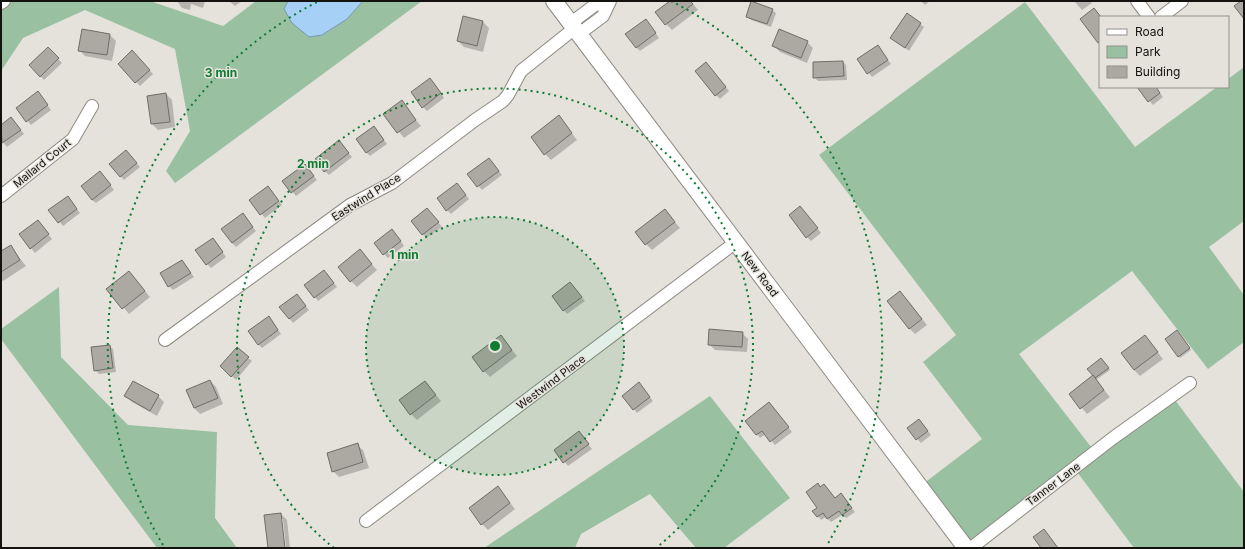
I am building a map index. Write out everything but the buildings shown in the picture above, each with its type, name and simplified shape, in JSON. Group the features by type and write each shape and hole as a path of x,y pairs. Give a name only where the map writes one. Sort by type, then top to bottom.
{"street":[{"name":"New Road","path":"554,1 966,548"},
{"path":"1137,1 1148,16"},
{"path":"1162,16 1182,1"},
{"name":"Eastwind Place","path":"165,340 350,205 392,182 503,101 521,71 575,28 595,5 609,2"},
{"name":"Mallard Court","path":"1,196 73,139 92,106"},
{"name":"Westwind Place","path":"366,521 736,242"},
{"name":"Tanner Lane","path":"971,548 1137,421 1190,383"}],"green space":[{"path":"1,1 150,1 223,26 256,1 288,1 284,9 322,35 347,19 363,1 422,1 175,183 166,171 190,131 175,49 85,10 23,38 1,71"},
{"path":"1025,2 1135,147 1216,88 1229,88 1229,78 1244,67 1244,221 1209,247 1244,295 1244,342 1208,369 1132,271 1019,354 1095,452 1172,396 1244,492 1244,548 1134,548 1074,468 971,548 919,487 982,439 923,362 956,335 819,155"},
{"path":"59,287 61,357 128,425 217,432 215,518 237,548 157,548 1,339 1,329"},
{"path":"710,396 790,498 724,548 696,548 650,494 581,534 575,548 484,548"}],"water":[{"path":"288,1 363,1 347,19 322,35 309,37 292,23 284,9"}]}
